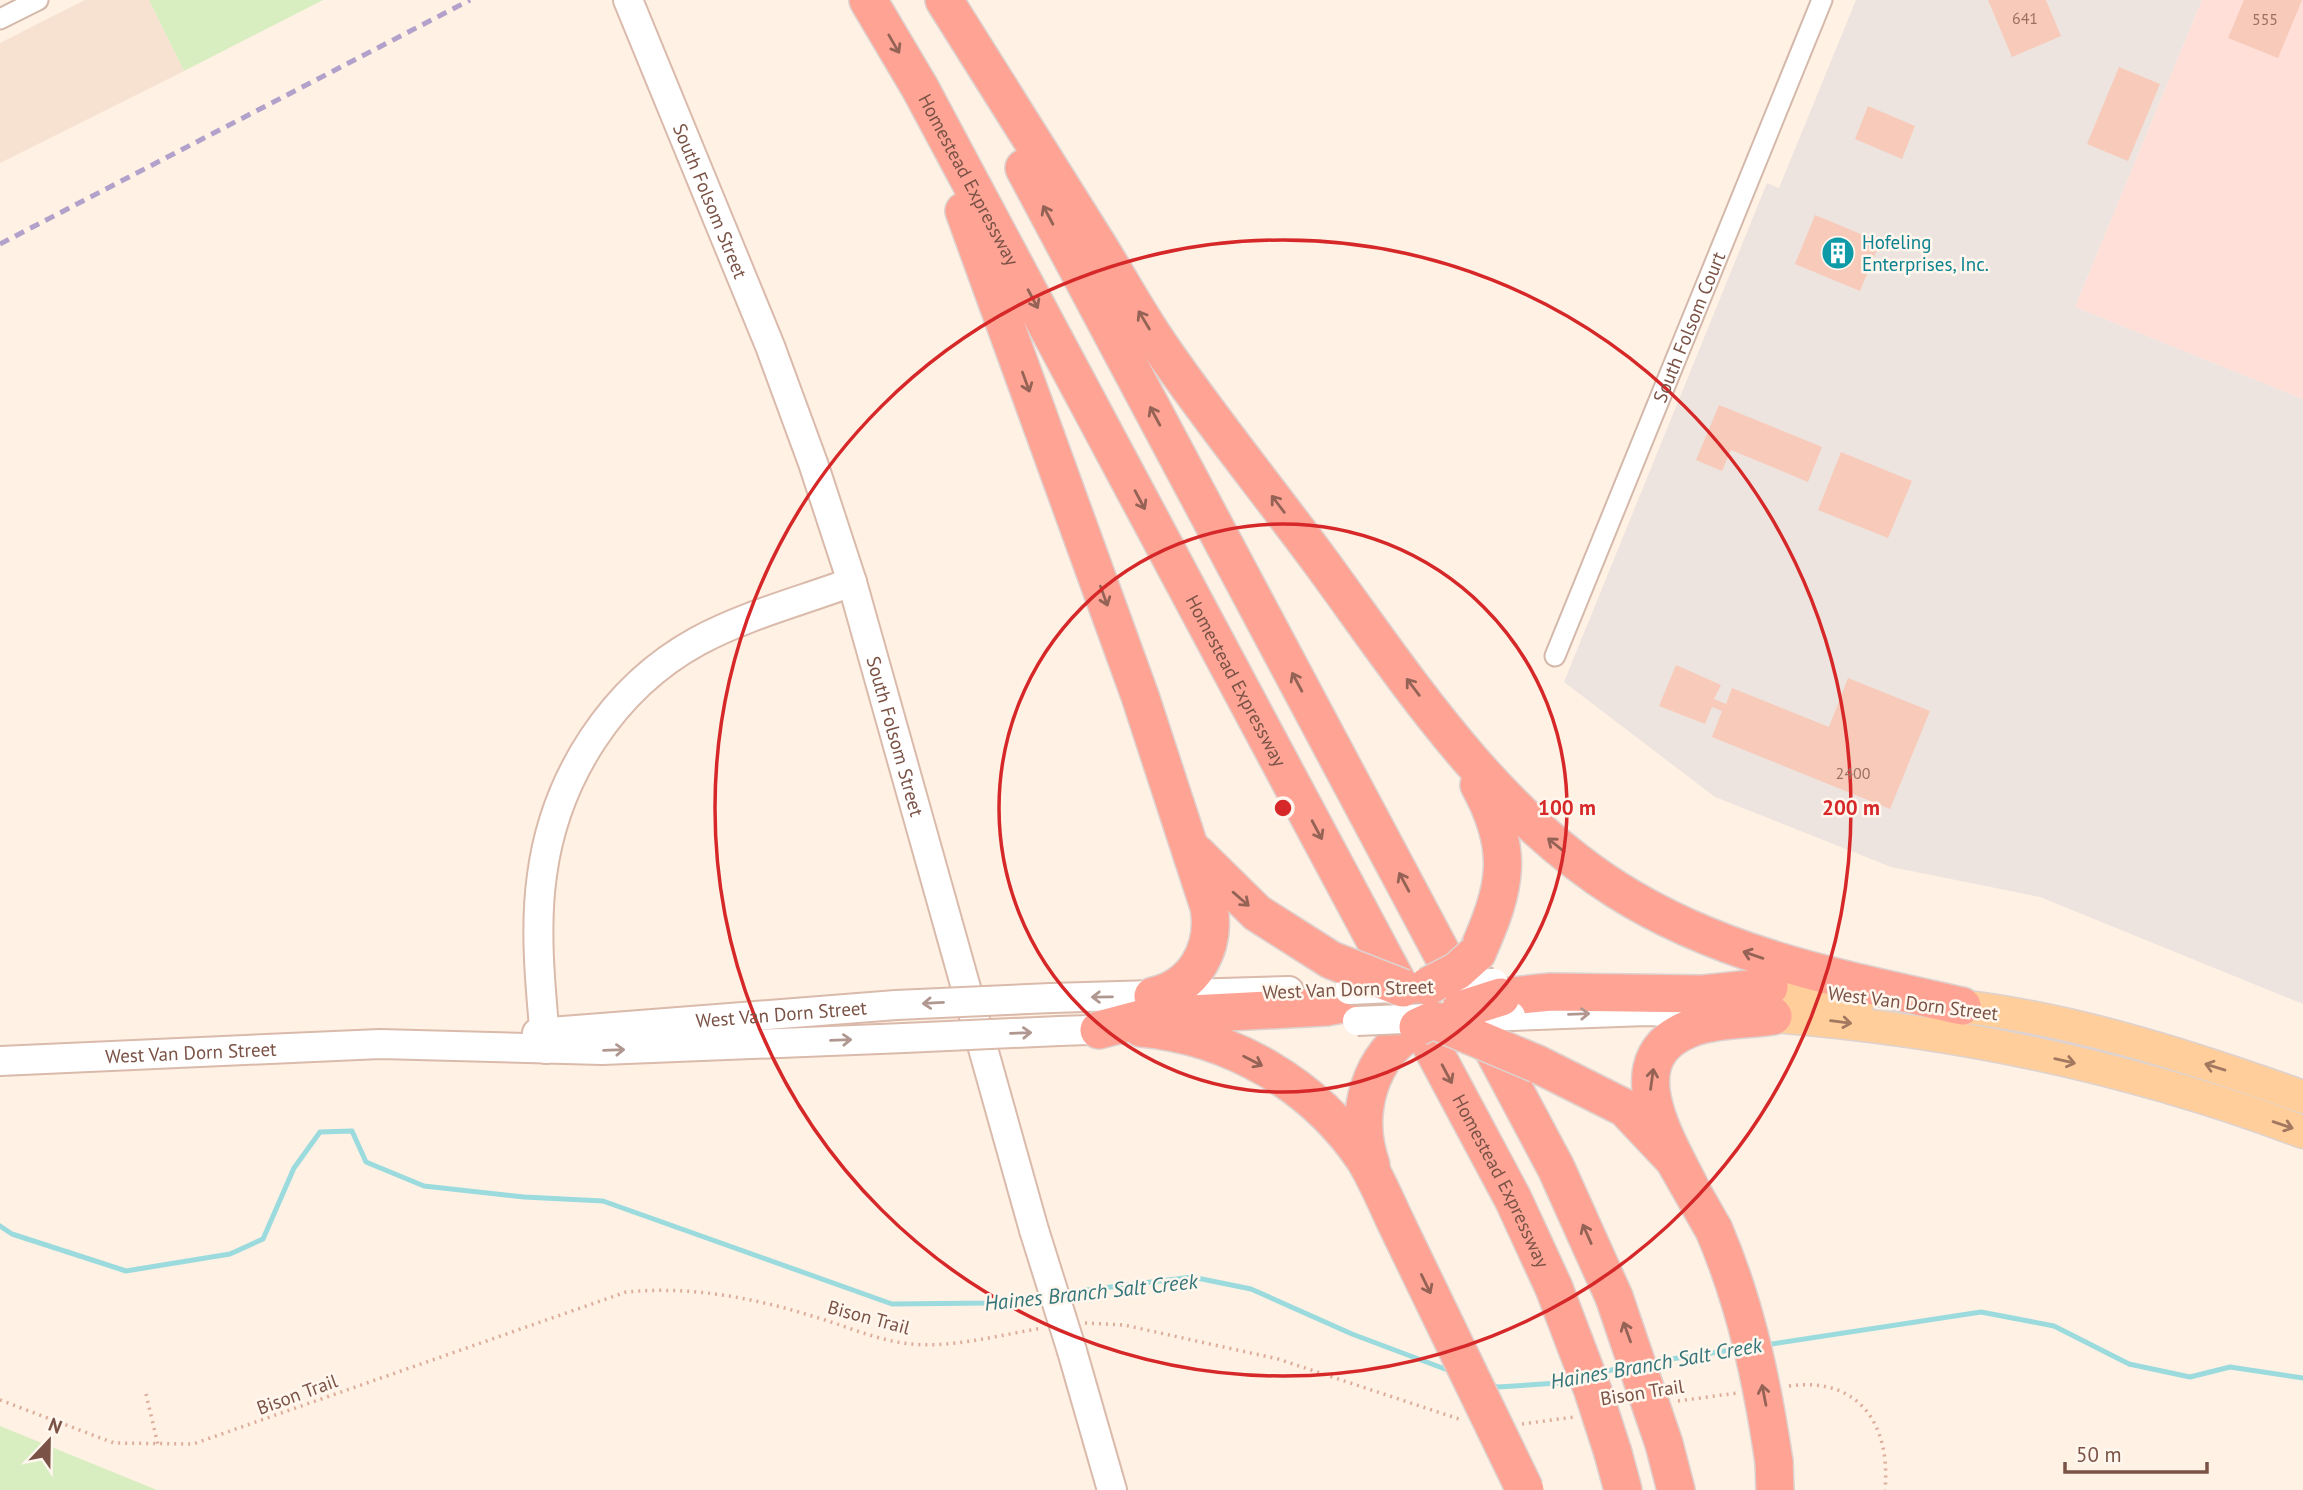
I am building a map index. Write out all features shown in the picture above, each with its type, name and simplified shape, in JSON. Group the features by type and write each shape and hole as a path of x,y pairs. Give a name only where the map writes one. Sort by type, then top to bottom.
{"highway":[{"name":"Homestead Expressway","path":"868,0 920,88 1488,1151 1554,1288 1593,1391 1623,1490"},
{"path":"936,0 1544,1145 1614,1297 1664,1444 1676,1490"},
{"path":"944,0 1161,347 1454,742 1506,801 1576,862 1658,914 1753,956 1809,972 1962,1006"},
{"path":"920,88 1140,696 1209,907 1211,930 1203,958 1191,975 1147,1012 1190,1036 1235,1051 1272,1071 1324,1111 1363,1158 1525,1490"},
{"path":"1380,1189 1363,1134 1369,1087 1380,1061 1408,1032 1420,998 1499,904 1504,857 1493,812 1454,742"},
{"path":"1183,828 1198,855 1257,913 1420,998 1537,1064 1626,1108 1663,1147 1690,1187"},
{"path":"1099,1030 1152,1016 1551,992 1703,994 1771,1001"},
{"path":"1771,1001 1689,1029 1663,1049 1654,1065 1650,1100 1690,1187 1714,1230 1744,1307 1766,1404 1774,1476"}],"main road":[{"name":"South Folsom Street","path":"628,0 770,345 852,582 1034,1230 1112,1490"},
{"path":"545,1041 540,911 542,876 560,801 590,742 635,688 667,661 697,642 730,626 852,582"},
{"name":"West Van Dorn Street","path":"0,1061 380,1044 545,1041 896,1005 1051,998 1147,1012 1420,998"},
{"name":"West Van Dorn Street","path":"1771,1001 1962,1006 2119,1040 2303,1097"},
{"name":"West Van Dorn Street","path":"1771,1001 1998,1046 2141,1081 2303,1132"},
{"name":"West Van Dorn Street","path":"545,1041 602,1050 1099,1030 1147,1012"}],"street":[{"path":"0,19 38,0"},
{"name":"South Folsom Court","path":"1555,656 1822,0"}],"path":[{"name":"Bison Trail","path":"0,1400 114,1443 193,1444 626,1292 662,1289 765,1303 868,1335 909,1344 949,1344 1055,1327"},
{"path":"1080,1324 1124,1325 1278,1359 1466,1421"},
{"path":"1782,1387 1832,1388 1854,1399 1873,1418 1884,1440 1887,1467 1885,1490"},
{"name":"Bison Trail","path":"1666,1403 1742,1392"},
{"path":"146,1394 158,1445"},
{"name":"Bison Trail","path":"1516,1424 1584,1416"}],"shaded area":[{"path":"85,0 149,0 184,71 0,163 0,43"},
{"path":"1856,0 2202,0 2075,307 2303,399 2303,1004 2040,897 1891,867 1715,797 1564,682 1767,183 1779,188"},
{"path":"2202,0 2303,0 2303,399 2075,307"}],"green space":[{"path":"149,0 323,0 184,71"},
{"path":"0,1426 157,1490 0,1490"}],"building":[{"path":"1988,0 2046,0 2061,36 2012,57"},
{"path":"2244,0 2302,0 2278,58 2228,38"},
{"path":"2119,67 2160,84 2128,161 2087,144"},
{"path":"1868,106 1915,126 1902,159 1855,139"},
{"name":"Hofeling Enterprises, Inc.","path":"1815,215 1880,242 1860,291 1795,264"},
{"path":"1719,405 1822,447 1808,482 1731,450 1722,471 1696,460"},
{"path":"1841,452 1912,481 1888,538 1818,510"},
{"path":"1676,665 1721,685 1714,699 1726,704 1732,688 1829,727 1848,678 1930,711 1890,809 1712,737 1722,711 1712,707 1705,724 1659,706"}],"waterway":[{"name":"Haines Branch Salt Creek","path":"0,1226 12,1234 126,1271 230,1254 263,1239 294,1168 320,1132 352,1131 366,1162 424,1186 524,1197 603,1201 892,1304 989,1303 1045,1295"},
{"name":"Haines Branch Salt Creek","path":"1062,1293 1192,1277 1251,1289 1352,1334 1453,1372"},
{"name":"Haines Branch Salt Creek","path":"1765,1345 1981,1312 2054,1326 2129,1364 2190,1377 2230,1367 2303,1378"},
{"name":"Haines Branch Salt Creek","path":"1651,1362 1738,1349"},
{"name":"Haines Branch Salt Creek","path":"1599,1373 1624,1367"},
{"name":"Haines Branch Salt Creek","path":"1489,1384 1498,1387 1558,1383 1576,1379"}],"railway":[{"path":"0,244 470,0"}],"place":[{"name":"Hofeling Enterprises, Inc.","path":"1838,253"}]}
